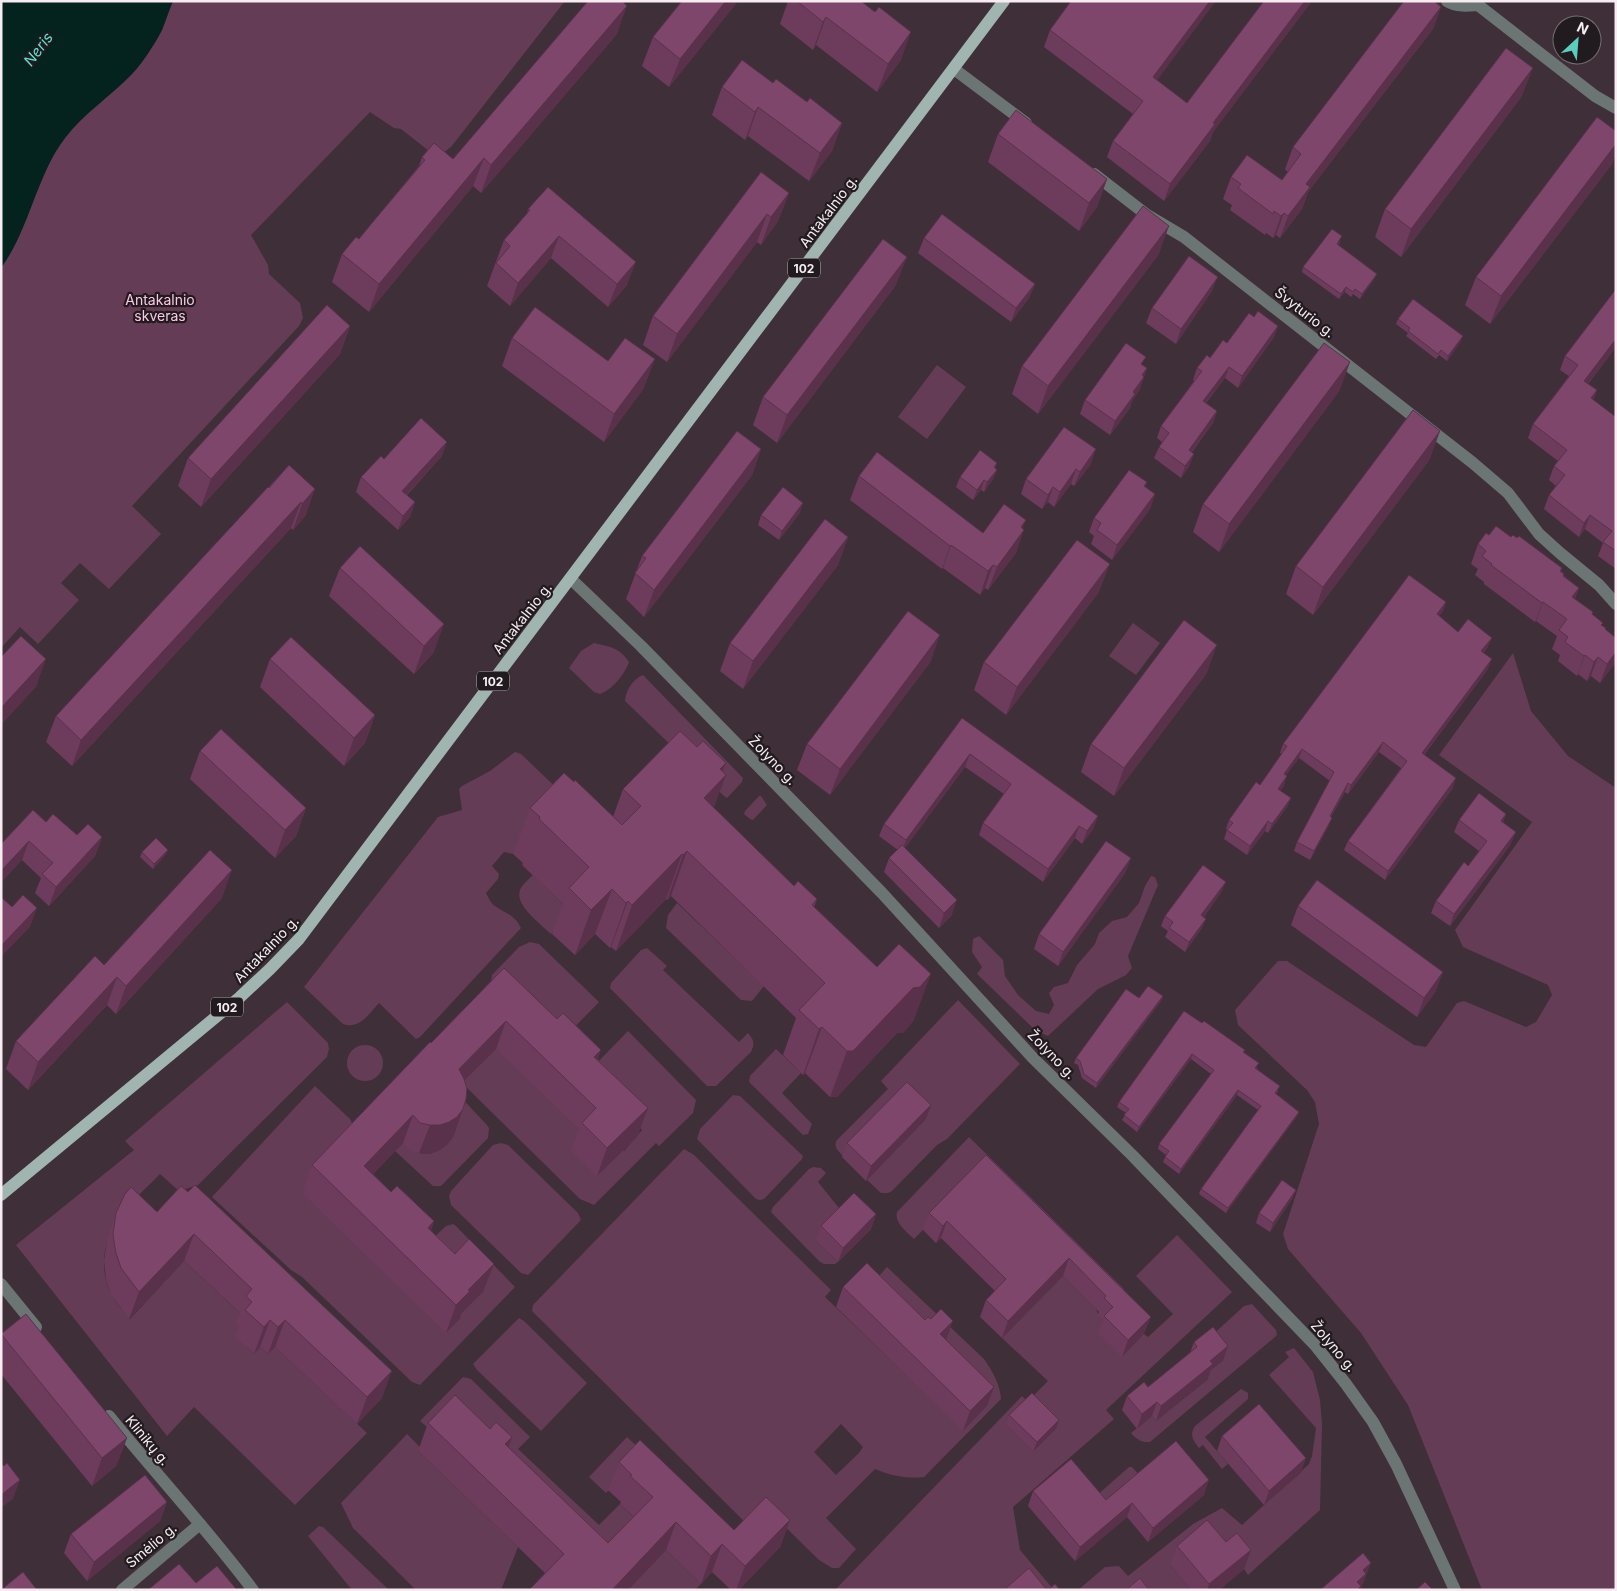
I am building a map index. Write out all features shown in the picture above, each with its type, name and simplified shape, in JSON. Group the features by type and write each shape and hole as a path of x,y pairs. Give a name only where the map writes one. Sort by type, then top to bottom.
{"main road":[{"name":"Antakalnio g.","path":"1,1196 240,997 299,939 1004,1"}],"street":[{"path":"1447,1 1467,6 1478,5 1595,96 1616,108"},
{"path":"954,69 1035,130"},
{"name":"Švyturio g.","path":"1087,169 1147,215 1184,238 1473,463 1508,493 1539,534 1599,585 1616,604"},
{"name":"Žolyno g.","path":"571,579 726,732 882,893 1033,1058 1160,1184 1315,1345 1373,1422 1396,1464 1455,1590"},
{"path":"1,1284 44,1336"},
{"name":"Klinikų g.","path":"104,1410 253,1590"},
{"name":"Smėlio g.","path":"122,1590 200,1524"}],"green space":[{"name":"Antakalnio skveras","path":"173,1 565,1 451,147 443,153 429,151 401,129 394,128 370,112 251,235 268,265 269,274 300,303 303,318 299,326 132,506 161,534 109,589 80,563 61,583 79,600 38,644 20,627 1,648 1,268 19,236 55,153 72,129 141,64 162,30"},
{"path":"937,365 966,387 927,439 898,417"},
{"path":"1133,623 1160,643 1136,675 1109,656"},
{"path":"594,643 618,650 629,662 618,681 600,694 594,692 569,668 581,651"},
{"path":"1513,653 1531,711 1568,756 1616,788 1616,1590 1482,1590 1408,1405 1361,1333 1288,1249 1283,1234 1319,1124 1315,1102 1307,1090 1238,1025 1235,1010 1278,961 1287,961 1414,1045 1426,1047 1457,1003 1464,1001 1526,1027 1536,1022 1552,995 1548,985 1463,947 1455,930 1532,822 1439,755"},
{"path":"643,675 743,778 742,782 727,798 625,701 631,685"},
{"path":"515,752 521,754 567,798 513,854 504,852 492,866 499,874 498,879 486,893 492,904 513,917 521,928 420,1037 416,1039 379,1003 359,1023 354,1025 343,1024 304,987 438,817 462,810 459,789 490,771"},
{"path":"759,796 767,805 753,820 744,814"},
{"path":"533,875 572,913 551,934 530,914 519,896 524,884"},
{"path":"1151,876 1155,877 1158,885 1128,956 1132,968 1126,975 1098,989 1048,1036 1035,1030 977,974 982,967 972,952 973,939 979,936 1003,960 1005,976 1018,995 1036,1011 1049,1014 1054,1005 1049,993 1054,987 1068,983 1077,965 1095,944 1099,933 1112,921 1127,917 1139,903"},
{"path":"677,903 764,986 752,1001 741,1000 666,928 668,915"},
{"path":"530,942 539,944 599,1002 564,1038 491,983 492,975 519,947"},
{"path":"647,948 667,966 663,970 739,1042 748,1033 753,1040 751,1052 716,1086 707,1086 610,988 611,983 641,950"},
{"path":"958,1000 1020,1064 947,1139 937,1145 892,1191 881,1193 867,1180 926,1119 843,1156 837,1149 836,1142 888,1089 881,1081"},
{"path":"287,1002 328,1043 327,1057 198,1185 179,1191 160,1174 131,1203 116,1222 107,1241 104,1263 107,1284 111,1294 130,1319 184,1261 243,1316 242,1329 236,1337 254,1354 260,1347 268,1354 275,1347 367,1433 295,1505 194,1407 167,1436 16,1245 134,1150 125,1141"},
{"path":"628,1031 696,1100 693,1113 659,1146 656,1143 594,1205 580,1199 462,1083 496,1049 624,1151 642,1130 600,1088 594,1066"},
{"path":"365,1045 372,1046 378,1050 382,1056 382,1070 378,1076 372,1080 365,1081 358,1080 352,1076 348,1070 347,1063 348,1056 352,1050 358,1046"},
{"path":"776,1049 801,1073 782,1093 812,1124 808,1134 803,1135 749,1082 750,1076"},
{"path":"315,1086 350,1119 358,1135 302,1193 430,1241 446,1226 453,1224 515,1287 420,1385 412,1382 302,1277 291,1270 212,1197"},
{"path":"455,1091 489,1128 488,1138 441,1186 433,1186 395,1151 403,1143 417,1152 432,1153 448,1143 455,1132 456,1126"},
{"path":"733,1095 740,1096 803,1156 764,1199 756,1199 697,1139 700,1129"},
{"path":"969,1137 1124,1289 1112,1301 980,1172 914,1239 902,1227 897,1220 897,1212"},
{"path":"501,1143 508,1145 578,1213 581,1220 528,1275 521,1273 451,1205 449,1196 451,1191 493,1145"},
{"path":"684,1149 694,1155 831,1290 825,1297 963,1430 867,1289 887,1267 984,1359 996,1378 1001,1399 924,1477 912,1478 875,1469 826,1518 856,1549 839,1568 832,1568 819,1560 775,1517 752,1529 532,1311 533,1305","holes":["841,1424 863,1447 836,1475 814,1452"]},
{"path":"813,1167 821,1168 826,1173 818,1182 843,1213 816,1241 838,1262 835,1264 820,1262 771,1212 773,1207"},
{"path":"1177,1235 1232,1292 1106,1410 1114,1419 1013,1507 1020,1550 1054,1590 835,1590 1022,1396 1028,1402 1006,1425 1033,1452 1033,1396 1048,1381 1002,1338 1063,1276 1096,1309 1104,1320 1116,1327 1144,1334 1148,1337 1173,1314 1136,1276"},
{"path":"1252,1304 1276,1330 1277,1335 1150,1442 1142,1441 1135,1437 1131,1433 1152,1416 1156,1421 1208,1379 1208,1339 1244,1306"},
{"path":"519,1318 587,1383 541,1431 473,1364"},
{"path":"1294,1348 1313,1372 1320,1400 1322,1424 1320,1510 1248,1575 1244,1569 1170,1565 1191,1590 1078,1590 1105,1567 1119,1566 1128,1576 1193,1524 1222,1508 1242,1525 1309,1464 1316,1428 1269,1375 1289,1357 1285,1352"},
{"path":"463,1377 471,1379 530,1437 518,1449 599,1525 620,1504 642,1525 598,1571 420,1421"},
{"path":"1241,1389 1248,1393 1248,1399 1205,1437 1228,1464 1222,1469 1203,1445 1199,1448 1192,1432 1195,1426"},
{"path":"407,1434 421,1448 418,1451 518,1547 501,1590 416,1590 353,1528 341,1503"},
{"path":"627,1437 644,1453 606,1493 589,1477"},
{"path":"1129,1467 1132,1467 1139,1475 1103,1507 1095,1497"},
{"path":"319,1526 323,1527 389,1590 352,1590 308,1536"},
{"path":"666,1550 701,1584 695,1590 628,1590"}],"water":[{"name":"Neris","path":"1,1 173,1 162,30 141,64 72,129 55,153 19,236 1,268"}],"building":[{"path":"588,1 622,1 627,6 491,165 484,158 379,284 342,254 356,237 359,239 425,160 422,157 434,143 453,159"},
{"path":"682,1 726,1 680,59 653,37"},
{"path":"797,1 861,1 875,12 879,7 911,32 888,64 826,17 823,22"},
{"path":"1071,1 1210,1 1153,77 1187,103 1264,1 1305,1 1213,123 1215,124 1170,184 1113,141 1143,101 1050,30"},
{"path":"1404,1 1434,1 1441,7 1306,184 1310,187 1288,216 1284,213 1281,216 1274,211 1273,214 1238,188 1241,184 1231,177 1247,155 1282,180 1301,154 1293,147"},
{"path":"1506,48 1533,68 1411,229 1385,209"},
{"path":"742,60 773,83 776,79 807,102 810,98 842,123 820,153 758,107 755,112 722,87"},
{"path":"1016,110 1107,179 1089,203 998,134"},
{"path":"1597,117 1616,131 1616,144 1501,296 1476,277"},
{"path":"761,172 789,193 771,217 767,214 677,334 653,316"},
{"path":"548,187 636,262 617,284 559,236 518,283 496,263 510,246 504,240"},
{"path":"1143,206 1169,226 1048,386 1022,366"},
{"path":"942,214 1035,284 1016,308 924,238"},
{"path":"1332,229 1342,236 1337,244 1377,274 1362,294 1355,289 1353,292 1346,287 1341,294 1303,267"},
{"path":"883,239 907,257 787,415 763,397"},
{"path":"1189,256 1218,277 1181,329 1152,308"},
{"path":"1616,289 1616,339 1584,381 1597,390 1591,398 1616,417 1616,551 1603,542 1612,531 1590,515 1584,523 1549,495 1565,475 1554,466 1567,450 1533,424 1578,365 1565,356"},
{"path":"1413,299 1463,336 1448,356 1441,350 1438,354 1408,331 1410,328 1398,319"},
{"path":"327,305 350,326 211,479 188,458"},
{"path":"535,307 608,361 625,338 655,359 614,414 512,338"},
{"path":"1258,311 1278,326 1242,376 1229,367 1203,401 1217,411 1189,450 1194,454 1185,466 1159,447 1169,433 1161,426 1202,371 1197,368 1207,355 1210,358 1223,340 1227,343 1249,313 1254,317"},
{"path":"1126,343 1146,357 1141,364 1147,368 1142,375 1144,377 1133,392 1135,394 1115,421 1085,400"},
{"path":"1324,343 1350,362 1229,524 1203,504"},
{"path":"1413,410 1440,431 1323,587 1296,566"},
{"path":"421,418 447,442 402,491 415,502 403,516 361,477 381,456 384,459"},
{"path":"1064,427 1096,449 1080,472 1076,469 1060,492 1053,487 1048,495 1026,479"},
{"path":"737,431 761,449 654,590 635,573 646,558 642,556"},
{"path":"980,450 997,463 994,467 997,470 987,482 984,480 977,490 960,477"},
{"path":"877,452 983,533 1004,504 1026,520 1021,527 1024,530 997,567 993,565 988,571 950,546 859,476"},
{"path":"289,465 315,489 81,740 56,716"},
{"path":"1129,470 1147,482 1144,486 1155,494 1117,545 1097,530 1101,523 1094,518"},
{"path":"783,487 803,503 782,531 761,515"},
{"path":"825,519 848,537 753,661 730,643"},
{"path":"1496,526 1511,537 1513,535 1517,538 1519,536 1562,568 1560,571 1564,574 1563,576 1579,588 1572,597 1593,612 1592,614 1603,623 1601,625 1616,638 1616,652 1607,664 1598,657 1594,662 1565,642 1568,637 1559,630 1567,619 1542,603 1491,565 1482,556 1486,551 1478,544 1486,533 1489,535"},
{"path":"1077,540 1110,564 1017,687 984,662"},
{"path":"360,546 444,624 424,646 340,568"},
{"path":"1409,575 1446,602 1437,614 1458,632 1468,619 1492,638 1481,651 1492,659 1422,753 1456,778 1388,871 1348,841 1407,761 1383,742 1351,785 1348,783 1314,851 1297,842 1334,772 1302,749 1284,774 1287,776 1278,789 1291,798 1272,824 1268,821 1250,846 1227,830 1233,823 1229,820 1256,782 1260,785 1287,746 1283,744"},
{"path":"908,611 940,635 840,769 807,744"},
{"path":"1184,620 1217,645 1124,768 1091,744"},
{"path":"21,636 46,659 1,708 1,657"},
{"path":"291,637 375,715 354,738 270,659"},
{"path":"962,718 1098,816 1087,831 1079,826 1048,869 983,823 1011,784 970,754 906,840 884,824"},
{"path":"221,729 306,808 285,830 200,751"},
{"path":"680,731 697,747 703,741 726,763 720,769 726,775 704,798 794,886 798,881 817,899 812,905 877,967 899,944 931,974 920,987 913,988 853,1051 847,1051 822,1027 819,1029 799,1010 825,983 687,851 632,905 628,901 626,903 612,889 591,910 569,888 589,867 530,808 564,773 574,782 575,780 622,825 641,806 623,789"},
{"path":"1479,793 1506,814 1501,821 1516,832 1454,914 1436,901 1464,862 1468,866 1487,841 1459,820"},
{"path":"33,810 46,822 53,814 77,835 88,824 102,837 56,887 42,874 53,863 29,841 1,871 1,844"},
{"path":"156,838 168,850 154,864 142,852"},
{"path":"1106,841 1131,858 1063,952 1039,934"},
{"path":"902,845 957,900 944,913 889,858"},
{"path":"210,850 232,870 126,986 117,977 38,1062 16,1041 95,956 104,965"},
{"path":"1203,865 1226,882 1201,915 1206,919 1189,942 1169,928 1173,922 1165,916"},
{"path":"1317,880 1443,972 1424,998 1298,906"},
{"path":"23,895 37,908 1,946 1,897 12,907"},
{"path":"504,968 557,1019 563,1013 601,1050 594,1057 648,1108 607,1148 582,1123 596,1108 506,1021 459,1069 467,1089 463,1109 457,1117 440,1125 430,1125 420,1123 413,1115 364,1166 391,1192 397,1186 434,1221 428,1228 455,1254 469,1239 494,1264 456,1305 312,1165"},
{"path":"1148,986 1163,996 1097,1083 1084,1074 1080,1061 1076,1058 1126,989 1139,998"},
{"path":"1184,1011 1202,1023 1204,1021 1245,1050 1243,1052 1259,1063 1255,1068 1280,1086 1275,1093 1299,1112 1228,1208 1201,1189 1261,1106 1238,1090 1181,1169 1165,1157 1169,1151 1159,1144 1214,1070 1192,1054 1139,1127 1124,1115 1129,1109 1119,1102"},
{"path":"907,1082 931,1105 871,1166 847,1143"},
{"path":"986,1155 1151,1317 1128,1340 1104,1316 1113,1307 1104,1298 1106,1296 1069,1258 1008,1321 986,1300 1006,1279 947,1221 943,1226 929,1213"},
{"path":"1282,1180 1296,1190 1273,1223 1259,1213"},
{"path":"195,1185 392,1371 367,1397 285,1320 278,1327 270,1320 264,1327 245,1310 252,1302 246,1296 252,1289 194,1234 139,1292 121,1268 114,1242 113,1234 116,1213 125,1194 131,1187 157,1212 181,1186 188,1192"},
{"path":"854,1193 876,1214 843,1248 821,1226"},
{"path":"867,1263 925,1320 928,1317 931,1319 941,1309 953,1321 940,1334 994,1387 970,1411 843,1287"},
{"path":"26,1314 127,1438 102,1458 1,1334"},
{"path":"1213,1327 1228,1346 1210,1361 1213,1364 1161,1406 1157,1402 1142,1414 1127,1396 1144,1382 1148,1387 1197,1347 1194,1342"},
{"path":"1032,1393 1059,1420 1037,1442 1009,1415"},
{"path":"455,1395 490,1429 496,1422 512,1437 505,1444 608,1543 653,1497 630,1476 632,1475 619,1462 640,1440 734,1530 766,1497 790,1520 745,1566 722,1544 711,1556 676,1522 612,1590 529,1590 564,1554 428,1423"},
{"path":"1259,1404 1306,1458 1269,1491 1222,1436"},
{"path":"1176,1441 1209,1480 1153,1528 1132,1503 1080,1547 1033,1491 1071,1459 1106,1500"},
{"path":"7,1463 20,1480 1,1495 1,1464 4,1466"},
{"path":"145,1475 167,1502 94,1562 71,1534"},
{"path":"1207,1520 1226,1542 1237,1533 1251,1550 1209,1584 1177,1546"},
{"path":"1363,1553 1371,1563 1363,1570 1366,1574 1357,1582 1361,1586 1357,1590 1320,1590"},
{"path":"179,1564 196,1583 217,1566 237,1590 148,1590"},
{"path":"1029,1568 1047,1590 1004,1590"},
{"path":"23,1572 37,1590 1,1590"},
{"path":"1140,1578 1149,1590 1126,1590"},
{"path":"1425,1582 1433,1590 1416,1590"},
{"path":"1055,1584 1060,1590 1048,1590"}]}
